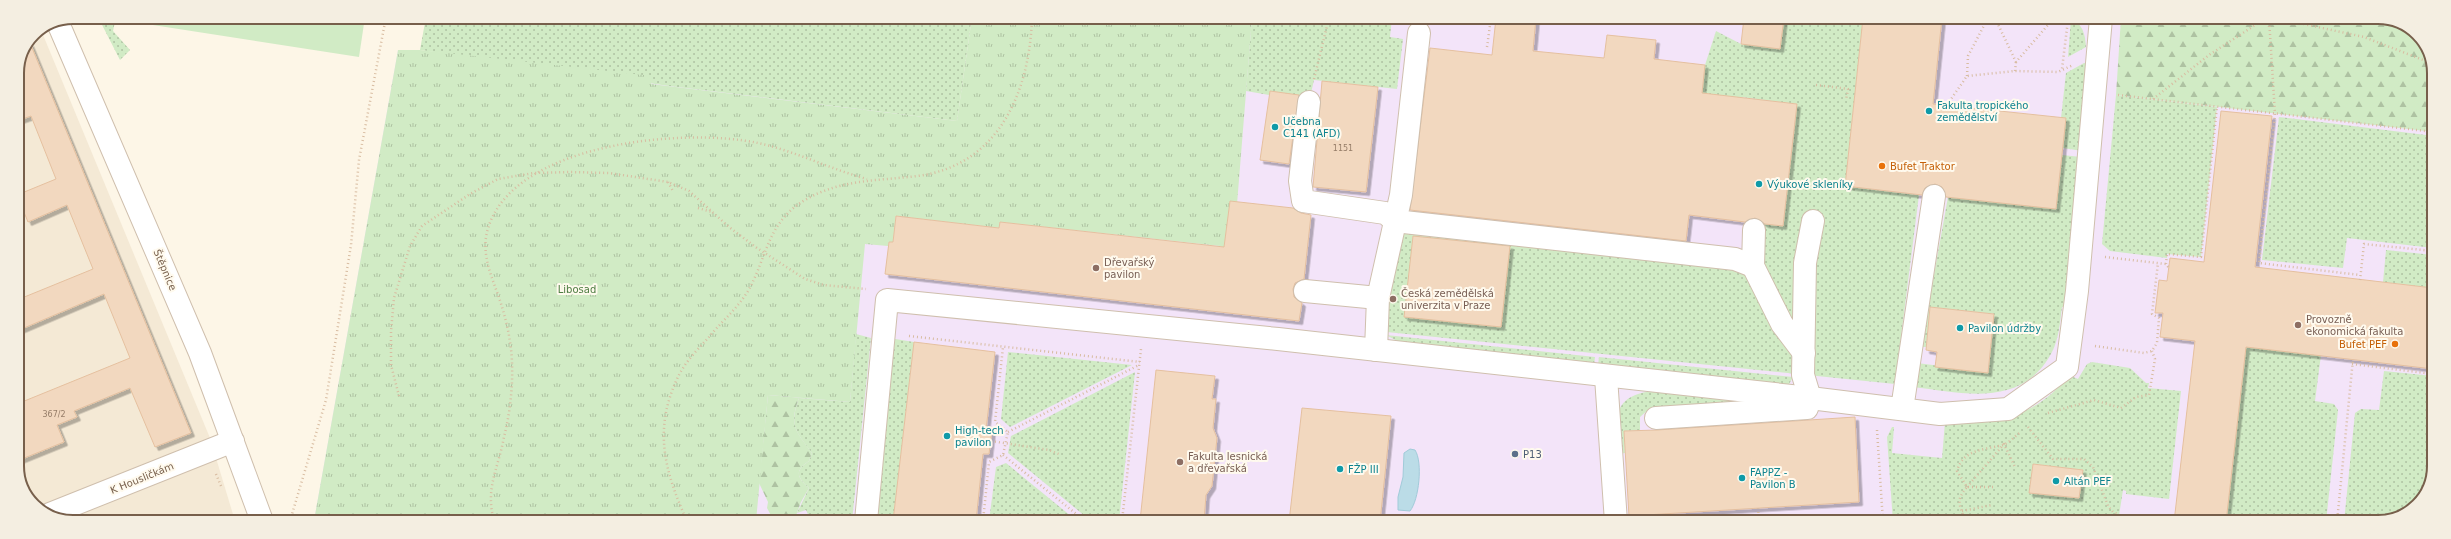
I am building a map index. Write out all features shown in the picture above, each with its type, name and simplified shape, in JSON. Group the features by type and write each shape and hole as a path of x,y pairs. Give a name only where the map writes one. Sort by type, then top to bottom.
{"street":[{"path":"867,515 887,300 1376,350 1606,377 1810,398 1940,414 2008,409 2067,367 2077,291 2100,24"},
{"name":"Štěpnice","path":"59,26 197,346 260,515"},
{"path":"1376,350 1378,298 1401,195 1420,33"},
{"path":"1309,102 1300,181 1303,201 1385,213 1395,221 1735,259 1753,266"},
{"path":"1902,409 1934,196"},
{"path":"1656,418 1807,408 1810,398 1803,375 1805,263 1814,221"},
{"path":"1754,230 1753,266 1782,324 1804,353"},
{"path":"1305,291 1378,298"},
{"path":"1606,377 1616,515"},
{"name":"K Housličkám","path":"56,512 233,441"}],"path":[{"path":"292,515 326,400 351,246 359,160 385,24"},
{"path":"685,515 666,466 663,436 667,407 677,378 717,327 734,310 748,290 769,238 784,218 803,201 831,187 867,179 918,176 954,167 979,150 999,130 1013,110 1026,69 1031,24"},
{"path":"1309,102 1328,24"},
{"path":"1487,47 1490,24"},
{"path":"1947,105 1967,76 1968,56 1985,24"},
{"path":"1998,24 2016,62 2015,71"},
{"path":"2016,62 2050,24"},
{"path":"2062,70 2068,24"},
{"path":"2153,99 2209,55 2258,24"},
{"path":"2268,24 2275,114 2259,263 2360,275"},
{"path":"2304,24 2364,37 2425,61"},
{"path":"1967,76 2015,71 2062,70 2098,54"},
{"path":"1816,84 1848,88 1846,100"},
{"path":"2116,95 2427,131"},
{"path":"2166,264 2167,254 2201,257 2217,107"},
{"path":"492,515 490,505 490,489 504,438 512,391 512,361 508,328 488,272 487,234 493,215 506,197 534,173 560,162 624,142 718,136 771,146 830,169 867,179"},
{"path":"399,396 391,365 391,331 394,298 410,246 422,226 470,194 498,180 534,173 609,173 668,182 689,190 729,227 805,279 824,286 862,287 887,300"},
{"path":"668,182 673,191"},
{"path":"698,208 712,212"},
{"path":"2360,280 2364,244 2427,250"},
{"path":"2091,346 2144,353 2152,351 2157,343 2159,318 2152,314 2158,264"},
{"path":"884,333 1003,346 1140,364"},
{"path":"1123,515 1142,343"},
{"path":"1003,346 995,422 1008,432"},
{"path":"2047,413 2094,400 2121,408 2136,397 2149,395 2155,359 2152,351"},
{"path":"2338,515 2353,359"},
{"path":"1008,432 1140,364"},
{"path":"2352,364 2427,373"},
{"path":"1875,406 1882,515"},
{"path":"1963,515 1958,504 1960,495 2004,444 2034,422"},
{"path":"2028,427 2053,460 2084,459 2093,467 2108,506 2113,512 2119,515"},
{"path":"984,515 989,462 1003,455 1008,432"},
{"path":"991,441 1035,450 1049,450 1061,456"},
{"path":"2004,444 2015,467"},
{"path":"1967,487 1957,471 1959,462 1980,448 2004,444"},
{"path":"1003,455 1078,515"},
{"path":"210,472 215,472 224,493"},
{"path":"1967,487 1993,487"},
{"path":"1962,511 1992,505"},
{"path":"1758,508 1758,515"}],"shaded area":[{"name":"Česká zemědělská univerzita v Praze","path":"971,24 2387,25 2397,28 2415,41 2423,54 2427,70 2426,475 2423,485 2410,503 2397,511 2378,515 315,515 398,50 957,121"},
{"path":"43,34 210,438 233,515 64,514 54,511 41,503 28,485 24,469 24,73 28,54 38,38"}],"green space":[{"path":"102,24 114,24 113,31 130,50 120,60"},
{"path":"146,24 364,24 359,57"},
{"path":"425,24 971,24 957,121 669,86 420,50"},
{"name":"Libosad","path":"971,24 1252,24 1233,254 1220,246 1000,222 999,228 896,216 893,242 889,242 888,246 865,244 850,402 768,395 757,515 315,515 398,50 420,50 652,76 651,84 957,121"},
{"path":"1252,24 1391,24 1390,37 1403,39 1397,89 1314,80 1309,102 1246,91"},
{"path":"1783,24 1862,24 1845,186 1919,195 1895,384 1377,331 1395,221 1735,259 1763,231 1764,224 1783,226 1797,104 1741,97 1736,133 1697,129 1705,65 1716,31 1741,44 1780,49"},
{"path":"2071,24 2078,24 2083,30 2086,47 2068,57"},
{"path":"2121,24 2387,25 2397,28 2410,36 2419,46 2423,54 2427,70 2427,131 2116,95"},
{"path":"2084,63 2090,64 2082,151 2063,148 2061,118 2066,73"},
{"path":"2116,95 2217,107 2201,257 2167,254 2167,258 2110,251 2102,244"},
{"path":"2279,117 2427,135 2427,247 2347,238 2343,268 2262,260"},
{"path":"2062,155 2081,157 2069,307 2062,307 2058,336 2052,352 2040,370 2025,382 2008,390 1971,394 1913,387 1917,363 1988,372 1994,314 1930,307 1926,347 1921,347 1948,197 2056,209"},
{"path":"2386,250 2427,254 2427,287 2383,282"},
{"path":"856,334 871,338 853,515 808,515 806,510 797,513 809,488 800,477 799,471 804,464 809,461 812,453 801,439 795,427 794,415 799,398 850,402"},
{"path":"1386,335 1595,357 1594,365 1401,343"},
{"path":"889,338 914,342 894,515 874,515"},
{"path":"2246,347 2321,355 2315,401 2334,404 2338,410 2327,515 2227,515"},
{"path":"1008,352 1132,365 1010,427 1001,419"},
{"path":"1599,357 1793,377 1788,386 1598,365"},
{"path":"2092,362 2130,368 2146,383 2149,383 2148,388 2181,391 2169,499 2126,494 2126,491 2123,490 2119,515 1893,515 1887,437 1892,427 1894,427 1892,453 1942,458 1945,422 1981,422 1998,420 2014,415 2029,409 2043,400 2069,375 2078,379 2087,364","holes":["2033,464 2083,470 2079,498 2029,493"]},
{"path":"2384,371 2427,375 2427,466 2423,485 2410,503 2397,511 2378,515 2345,515 2355,413 2361,409 2379,410"},
{"path":"1135,372 1120,515 1084,515 1008,453 1011,436"},
{"path":"1661,390 1795,404 1688,411 1667,406 1650,408 1640,417 1640,430 1624,431 1625,453 1619,454 1617,427 1620,408 1625,401 1633,396 1645,392"},
{"path":"768,395 850,402 799,398 794,415 795,427 812,453 809,461 801,467 799,471 800,477 809,488 801,502 796,515 771,515 767,508 768,502 759,483"},
{"path":"1006,463 1070,515 990,515 996,467"}],"water":[{"path":"1410,449 1415,450 1419,463 1418,490 1416,499 1410,511 1398,510 1398,497 1403,477 1404,453"}],"building":[{"path":"1495,24 1535,24 1533,51 1604,58 1607,35 1656,40 1654,59 1705,65 1702,93 1797,104 1783,226 1765,224 1755,218 1745,222 1689,215 1686,241 1410,210 1430,48 1492,55"},
{"path":"1743,24 1783,24 1780,49 1741,44"},
{"name":"Fakulta tropického zemědělství","path":"1862,24 1941,24 1933,104 2066,118 2056,209 1946,197 1942,187 1935,184 1925,188 1922,195 1845,186"},
{"path":"32,47 191,433 155,447 130,388 74,411 77,417 57,425 64,442 24,458 24,401 130,358 104,294 24,328 24,297 93,269 67,205 28,222 24,212 24,192 56,179 31,116 24,118 24,73 25,64"},
{"path":"1322,81 1378,87 1366,192 1313,187"},
{"name":"Učebna C141 (AFD)","path":"1270,91 1299,95 1289,164 1260,160"},
{"name":"Provozně ekonomická fakulta","path":"2221,111 2272,116 2255,267 2427,287 2427,368 2246,347 2227,515 2175,515 2195,341 2160,337 2163,313 2155,313 2159,280 2167,281 2170,258 2204,262"},
{"name":"Dřevařský pavilon","path":"1230,201 1293,208 1301,213 1311,215 1304,279 1295,283 1293,289 1294,297 1302,303 1299,321 885,274 889,242 893,242 896,216 999,228 1000,222 1224,247"},
{"path":"1413,236 1510,246 1501,327 1404,317"},
{"name":"Pavilon údržby","path":"1930,307 1994,314 1988,373 1935,367 1937,352 1926,350"},
{"name":"High-tech pavilon","path":"914,342 995,352 986,430 992,430 989,454 983,454 977,515 894,515"},
{"name":"Fakulta lesnická a dřevařská","path":"1156,370 1215,376 1212,399 1216,399 1213,428 1217,438 1212,486 1206,495 1204,515 1141,515"},
{"name":"FŽP III","path":"1302,408 1391,416 1381,515 1290,515"},
{"name":"FAPPZ - Pavilon B","path":"1855,417 1859,502 1629,515 1624,431"},
{"name":"Altán PEF","path":"2033,464 2083,470 2079,498 2029,493"}],"place":[{"name":"Fakulta tropického zemědělství","path":"1929,111"},
{"name":"Učebna C141 (AFD)","path":"1275,127"},
{"name":"Bufet Traktor","path":"1882,166"},
{"name":"Výukové skleníky","path":"1759,184"},
{"name":"Dřevařský pavilon","path":"1096,268"},
{"name":"Česká zemědělská univerzita v Praze","path":"1393,299"},
{"name":"Provozně ekonomická fakulta","path":"2298,325"},
{"name":"Pavilon údržby","path":"1960,328"},
{"name":"Bufet PEF","path":"2395,344"},
{"name":"High-tech pavilon","path":"947,436"},
{"name":"P13","path":"1515,454"},
{"name":"Fakulta lesnická a dřevařská","path":"1180,462"},
{"name":"FŽP III","path":"1340,469"},
{"name":"FAPPZ - Pavilon B","path":"1742,478"},
{"name":"Altán PEF","path":"2056,481"}]}
